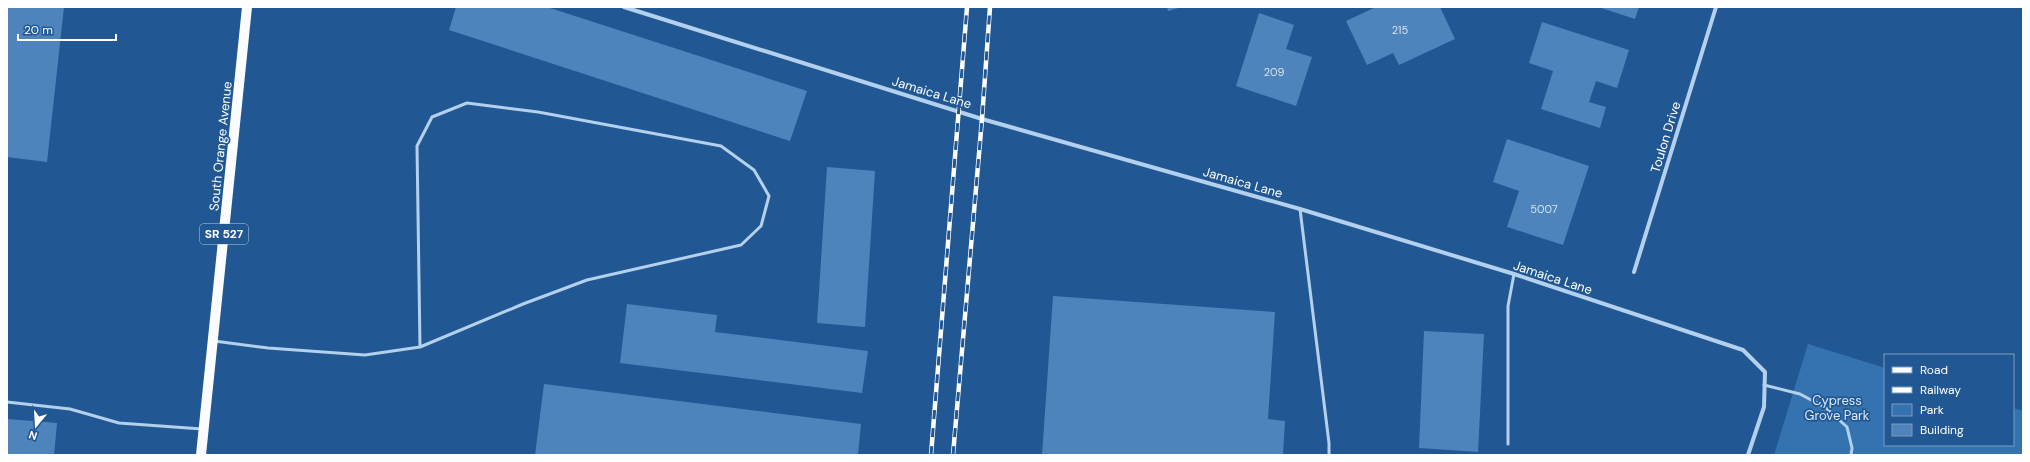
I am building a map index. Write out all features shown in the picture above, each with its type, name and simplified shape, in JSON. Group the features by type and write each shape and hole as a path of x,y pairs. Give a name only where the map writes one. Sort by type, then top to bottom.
{"main road":[{"name":"South Orange Avenue","path":"201,455 247,7"}],"street":[{"name":"Jamaica Lane","path":"624,7 982,119 1300,209 1514,274 1744,350 1765,372 1764,407 1748,455"},
{"name":"Toulon Drive","path":"1634,272 1716,7"}],"lane":[{"path":"212,340 268,348 365,355 420,347 523,304 587,280 741,245 761,226 769,196 754,170 721,146 538,112 467,103 432,117 417,146 420,347"},
{"path":"1300,209 1329,443 1329,455"},
{"path":"1508,444 1508,306 1514,274"},
{"path":"1764,385 1800,394 1826,408 1847,427 1852,448 1851,455"},
{"path":"7,402 70,409 119,423 204,430"}],"green space":[{"name":"Cypress Grove Park","path":"1808,344 1884,368 1884,446 2014,446 2014,408 2023,411 2023,455 1774,455"}],"building":[{"path":"7,7 64,7 47,162 7,157"},
{"path":"456,7 547,7 807,91 790,141 449,30"},
{"path":"1167,7 1182,7 1168,11"},
{"path":"1376,7 1440,7 1455,39 1399,65 1393,53 1367,65 1346,21"},
{"path":"1598,7 1639,7 1635,19"},
{"path":"1259,13 1294,25 1286,49 1312,57 1296,106 1236,86"},
{"path":"1542,22 1629,50 1617,88 1596,81 1589,102 1606,107 1600,128 1541,109 1553,71 1529,63"},
{"path":"1507,139 1589,166 1563,245 1507,227 1519,191 1493,182"},
{"path":"827,167 875,171 865,327 817,323"},
{"path":"1053,296 1275,312 1268,419 1285,421 1283,455 1042,455"},
{"path":"627,304 717,315 715,332 868,351 862,393 620,363"},
{"path":"1424,331 1484,334 1478,452 1419,448"},
{"path":"544,384 861,424 858,455 535,455"},
{"path":"7,419 57,423 54,455 7,455"}],"railway":[{"path":"931,455 967,7"},
{"path":"953,455 982,119 990,7"}]}
